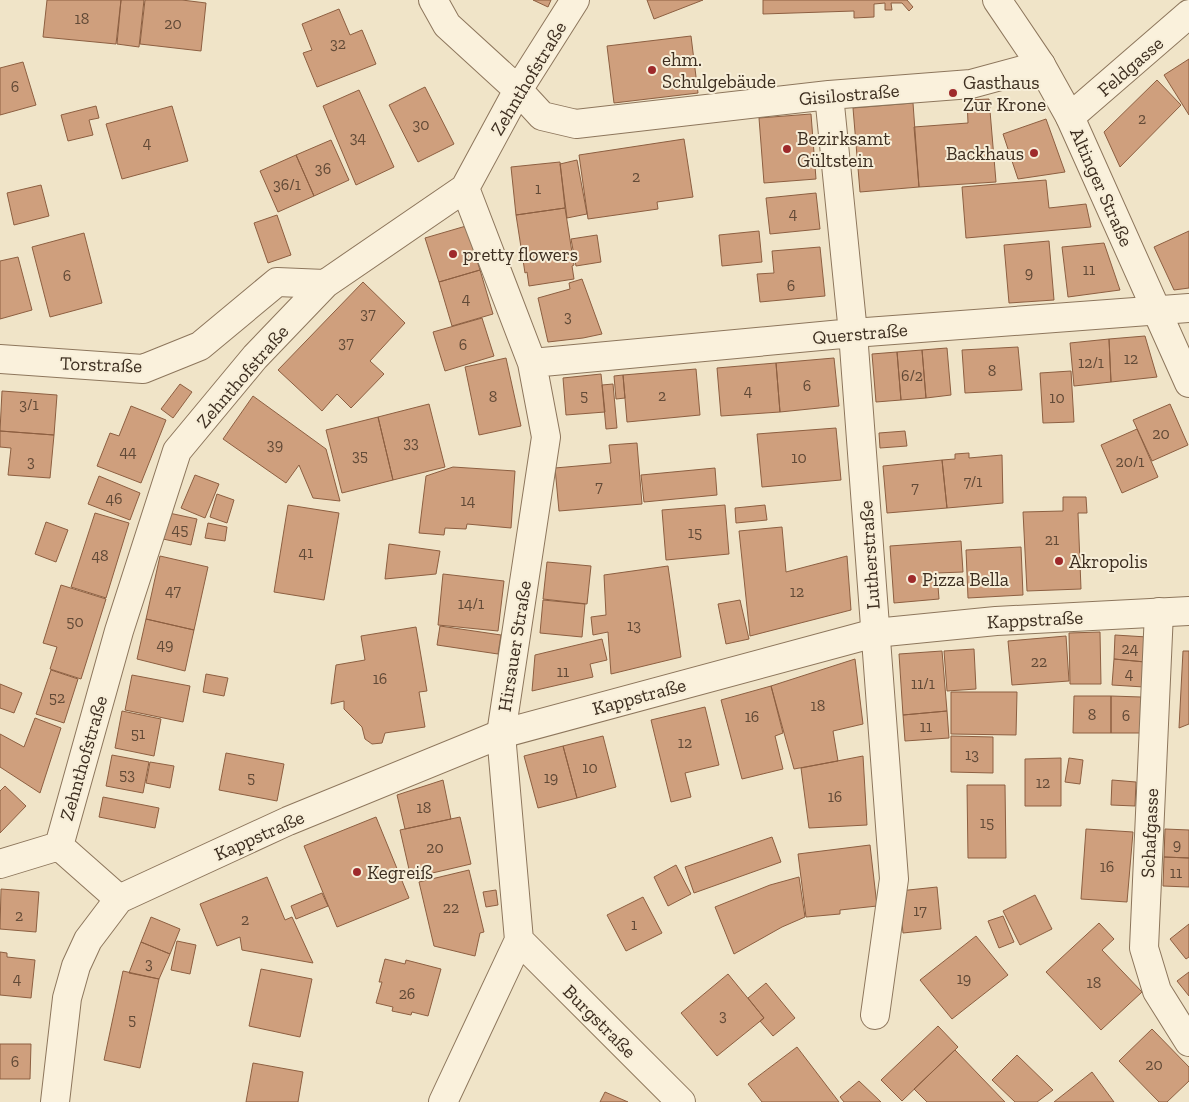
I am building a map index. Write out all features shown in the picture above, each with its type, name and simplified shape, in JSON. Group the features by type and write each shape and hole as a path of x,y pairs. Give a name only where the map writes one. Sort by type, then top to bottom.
{"street":[{"name":"Gisilostraße","path":"433,0 447,25 518,90 542,116 576,124 829,95 971,84 1041,65"},
{"name":"Zehnthofstraße","path":"59,846 119,631 177,451 255,357 325,284 465,188 518,90 575,0"},
{"name":"Altinger Straße","path":"997,0 1041,65 1070,117 1189,383"},
{"name":"Feldgasse","path":"1070,117 1189,14"},
{"name":"Lutherstraße","path":"829,95 852,333 894,878 875,1015"},
{"name":"Hirsauer Straße","path":"465,188 532,363 546,436 501,734 520,940"},
{"name":"Torstraße","path":"0,359 143,369 200,346 277,282 325,284"},
{"name":"Querstraße","path":"532,363 852,333 1189,308"},
{"name":"Schafgasse","path":"1159,612 1144,948 1157,991 1189,1042"},
{"name":"Kappstraße","path":"119,899 288,821 501,734 875,633 996,621 1189,612"},
{"path":"0,864 59,846 119,899 88,940 76,966 67,998 55,1102"},
{"path":"443,1102 520,940"},
{"name":"Burgstraße","path":"520,940 681,1102"}],"building":[{"path":"47,0 121,0 116,44 43,37"},
{"path":"121,0 144,0 139,47 117,44"},
{"path":"145,0 182,0 206,3 201,51 140,44"},
{"path":"533,0 551,0 548,7"},
{"path":"647,0 703,0 654,19"},
{"path":"763,0 907,0 913,7 909,11 902,3 891,3 892,10 885,10 885,3 874,4 874,17 854,18 854,11 763,14"},
{"path":"339,9 350,35 362,30 376,64 317,87 303,53 312,50 302,24"},
{"name":"ehm. Schulgebäude","path":"691,36 698,93 614,103 607,46"},
{"path":"1189,59 1189,115 1164,75"},
{"path":"23,62 36,105 0,115 0,68"},
{"path":"1157,80 1181,105 1120,167 1104,132"},
{"path":"425,87 454,144 418,162 389,105"},
{"path":"359,90 394,167 356,185 323,106"},
{"path":"989,99 996,182 919,187 914,127 968,123 967,100"},
{"path":"913,103 919,187 860,192 853,108"},
{"path":"96,106 99,118 89,120 93,135 68,141 61,115"},
{"path":"172,106 188,161 122,179 106,124"},
{"name":"Bezirksamt Gültstein","path":"811,114 816,179 764,183 759,118"},
{"name":"Backhaus","path":"1046,119 1065,172 1018,179 1003,134"},
{"path":"684,139 693,197 657,202 658,209 588,219 579,155"},
{"path":"331,140 349,180 314,196 296,155"},
{"path":"296,155 314,196 278,212 260,171"},
{"path":"577,160 587,214 567,218 560,164"},
{"path":"560,162 565,208 516,215 511,167"},
{"path":"1046,180 1049,208 1086,204 1091,227 966,238 962,187"},
{"path":"41,185 49,216 14,225 7,193"},
{"path":"816,193 820,229 770,234 766,198"},
{"path":"565,208 574,265 572,266 574,279 529,286 527,272 525,273 516,215"},
{"path":"277,215 291,255 268,263 254,223"},
{"name":"pretty flowers","path":"466,226 480,270 439,282 425,238"},
{"path":"759,231 762,262 722,266 719,235"},
{"path":"1189,231 1189,288 1174,290 1154,247"},
{"path":"84,233 102,303 50,317 32,247"},
{"path":"597,235 601,262 576,266 571,239"},
{"path":"1049,241 1054,300 1009,303 1004,245"},
{"path":"1104,243 1120,290 1068,297 1062,247"},
{"path":"820,247 825,296 760,302 757,274 774,273 772,251"},
{"path":"18,257 32,310 0,319 0,261"},
{"path":"480,270 493,314 452,326 439,282"},
{"path":"582,279 602,334 548,342 538,298 570,289 569,283"},
{"path":"363,282 405,323 370,361 384,374 351,408 337,394 322,411 278,370"},
{"path":"482,318 494,356 445,371 433,332"},
{"path":"1145,336 1157,377 1111,382 1109,339"},
{"path":"1109,339 1111,382 1074,386 1070,343"},
{"path":"1018,347 1022,390 965,393 962,350"},
{"path":"947,348 951,395 926,398 922,350"},
{"path":"922,350 926,398 901,400 897,352"},
{"path":"897,352 901,400 876,402 872,354"},
{"path":"506,358 521,426 479,435 465,367"},
{"path":"834,358 839,406 780,412 776,363"},
{"path":"776,363 780,412 721,416 717,368"},
{"path":"696,369 700,415 627,422 623,375"},
{"path":"1071,371 1074,422 1043,423 1040,373"},
{"path":"601,374 605,412 566,415 563,378"},
{"path":"623,375 625,398 616,399 614,376"},
{"path":"180,384 192,392 173,418 161,409"},
{"path":"613,384 617,428 606,429 602,385"},
{"path":"2,391 57,395 54,435 0,431"},
{"path":"253,396 326,449 340,501 313,498 299,465 286,483 223,439"},
{"path":"429,404 445,467 393,480 378,417"},
{"path":"1170,404 1188,445 1152,461 1133,420"},
{"path":"131,406 166,420 141,483 97,466 110,433 119,436"},
{"path":"378,417 393,480 342,493 326,430"},
{"path":"836,428 841,480 762,487 757,434"},
{"path":"1137,429 1158,477 1122,493 1101,445"},
{"path":"0,431 54,435 50,478 8,475 11,448 0,447"},
{"path":"905,431 907,446 880,448 879,433"},
{"path":"637,443 642,504 559,511 555,468 611,463 609,445"},
{"path":"969,453 969,458 1002,455 1003,503 947,508 942,460 955,459 955,454"},
{"path":"942,460 947,508 887,513 883,466"},
{"path":"453,467 515,471 511,528 467,524 466,529 445,528 444,535 419,533 426,476"},
{"path":"715,468 717,495 644,502 641,475"},
{"path":"195,475 219,484 205,518 181,508"},
{"path":"99,476 140,493 130,520 88,504"},
{"path":"217,494 234,500 227,523 210,517"},
{"path":"1063,497 1086,497 1087,513 1078,513 1081,589 1027,591 1023,512 1063,511"},
{"path":"288,505 339,513 324,600 274,592"},
{"path":"725,505 729,554 666,560 662,510"},
{"path":"765,505 767,520 736,523 735,508"},
{"path":"95,513 129,523 106,598 71,587"},
{"path":"169,513 197,519 191,545 163,539"},
{"path":"46,522 68,530 56,562 35,554"},
{"path":"208,523 227,527 225,541 205,538"},
{"path":"782,527 786,572 847,556 851,610 750,636 739,531"},
{"path":"961,541 963,572 937,573 939,599 894,603 890,546"},
{"path":"389,544 440,551 436,574 385,579"},
{"path":"1021,547 1023,595 968,598 966,550"},
{"path":"160,556 208,567 194,630 146,619"},
{"path":"547,562 591,566 587,604 543,599"},
{"path":"668,566 681,657 611,674 608,632 593,635 591,617 606,615 604,575"},
{"path":"443,574 504,581 498,631 438,625"},
{"path":"61,585 106,599 81,679 50,669 57,647 43,643"},
{"path":"543,600 585,604 582,637 540,633"},
{"path":"740,600 749,639 726,644 718,604"},
{"path":"146,619 194,630 185,671 137,659"},
{"path":"440,626 501,635 498,654 437,645"},
{"path":"416,627 427,691 419,692 425,727 385,733 382,743 372,744 365,739 362,727 344,709 344,701 331,704 336,665 365,660 361,636"},
{"path":"1100,632 1101,684 1070,684 1069,633"},
{"path":"1115,635 1147,637 1145,662 1114,659"},
{"path":"1066,636 1069,681 1012,685 1008,641"},
{"path":"602,639 607,660 590,664 593,677 532,691 535,655"},
{"path":"974,649 976,689 947,691 944,651"},
{"path":"942,651 947,711 903,715 899,654"},
{"path":"1183,651 1189,651 1189,724 1179,728"},
{"path":"855,659 863,724 833,731 838,761 794,769 771,686"},
{"path":"1114,659 1145,662 1144,687 1112,685"},
{"path":"51,670 78,679 64,723 36,714"},
{"path":"206,674 228,678 224,696 203,692"},
{"path":"132,675 190,686 183,722 125,710"},
{"path":"0,684 22,693 14,713 0,708"},
{"path":"771,686 783,733 775,736 783,769 742,779 721,700"},
{"path":"951,692 1017,692 1016,735 951,734"},
{"path":"1074,696 1111,696 1111,733 1073,733"},
{"path":"1111,696 1141,697 1141,733 1111,733"},
{"path":"705,707 719,765 685,773 691,797 671,802 651,720"},
{"path":"122,711 161,719 154,756 115,748"},
{"path":"947,711 949,738 905,741 903,715"},
{"path":"35,718 61,728 40,793 0,767 0,734 24,747"},
{"path":"603,736 616,787 577,798 563,746"},
{"path":"951,736 993,737 993,773 951,772"},
{"path":"563,746 577,798 538,808 524,756"},
{"path":"226,753 284,764 277,801 219,790"},
{"path":"112,755 149,762 143,793 106,786"},
{"path":"863,756 867,825 809,828 801,768"},
{"path":"1061,758 1061,806 1025,806 1025,759"},
{"path":"1069,758 1083,760 1080,784 1065,782"},
{"path":"150,762 174,766 170,788 146,783"},
{"path":"443,780 451,819 405,829 397,795"},
{"path":"1112,780 1136,782 1135,806 1111,805"},
{"path":"967,785 1005,785 1006,858 968,858"},
{"path":"5,786 26,806 0,833 0,791"},
{"path":"103,797 159,808 155,828 99,817"},
{"name":"Kegreiß","path":"376,817 409,898 337,927 304,846"},
{"path":"460,817 471,864 411,878 400,830"},
{"path":"1086,829 1133,832 1127,902 1081,899"},
{"path":"1165,829 1189,830 1189,858 1164,857"},
{"path":"772,837 781,862 694,893 685,867"},
{"path":"870,845 877,906 840,910 840,914 806,917 798,854"},
{"path":"1164,857 1189,858 1189,887 1163,886"},
{"path":"676,865 691,894 668,906 654,877"},
{"path":"469,870 484,932 480,933 475,956 434,946 419,882"},
{"path":"267,877 285,920 292,917 313,963 242,950 240,937 217,946 200,904"},
{"path":"799,877 805,917 782,927 734,954 715,907 770,885"},
{"path":"937,887 941,929 903,933 899,891"},
{"path":"1,889 39,892 36,932 0,929"},
{"path":"496,890 498,905 486,907 483,892"},
{"path":"322,893 328,906 296,919 291,906"},
{"path":"1035,895 1052,929 1020,945 1003,911"},
{"path":"643,897 662,933 626,951 607,915"},
{"path":"1003,916 1014,942 999,948 988,921"},
{"path":"151,917 180,929 170,954 141,942"},
{"path":"1099,923 1114,939 1102,950 1142,992 1101,1030 1046,972"},
{"path":"1189,924 1189,957 1186,959 1170,939"},
{"path":"976,936 1008,975 952,1019 920,980"},
{"path":"177,941 196,945 190,974 171,970"},
{"path":"141,942 170,954 159,979 129,973"},
{"path":"0,952 7,953 7,957 35,960 31,998 0,995"},
{"path":"385,959 405,964 406,960 441,969 428,1016 412,1012 411,1015 392,1011 393,1007 376,1003 382,982 379,982"},
{"path":"261,969 312,979 300,1037 249,1026"},
{"path":"123,971 159,979 140,1068 104,1060"},
{"path":"1189,972 1189,996 1177,981"},
{"path":"728,974 764,1018 717,1056 681,1013"},
{"path":"766,983 795,1018 773,1036 760,1021 764,1018 748,998"},
{"path":"938,1026 958,1047 902,1101 881,1080"},
{"path":"1152,1029 1189,1067 1189,1081 1167,1102 1159,1102 1119,1061"},
{"path":"0,1044 31,1044 30,1079 0,1079"},
{"path":"797,1047 839,1102 762,1102 748,1084"},
{"path":"955,1050 1005,1102 927,1102 914,1089"},
{"path":"1017,1055 1053,1090 1037,1102 1015,1102 992,1080"},
{"path":"253,1063 303,1072 298,1102 246,1102"},
{"path":"1092,1072 1114,1102 1054,1102"},
{"path":"859,1081 881,1102 844,1102 840,1097"},
{"path":"605,1092 628,1102 600,1102"}],"place":[{"name":"ehm. Schulgebäude","path":"652,70"},
{"name":"Gasthaus Zur Krone","path":"953,93"},
{"name":"Bezirksamt Gültstein","path":"787,149"},
{"name":"Backhaus","path":"1034,153"},
{"name":"pretty flowers","path":"453,254"},
{"name":"Akropolis","path":"1059,561"},
{"name":"Pizza Bella","path":"912,579"},
{"name":"Kegreiß","path":"357,872"}]}
